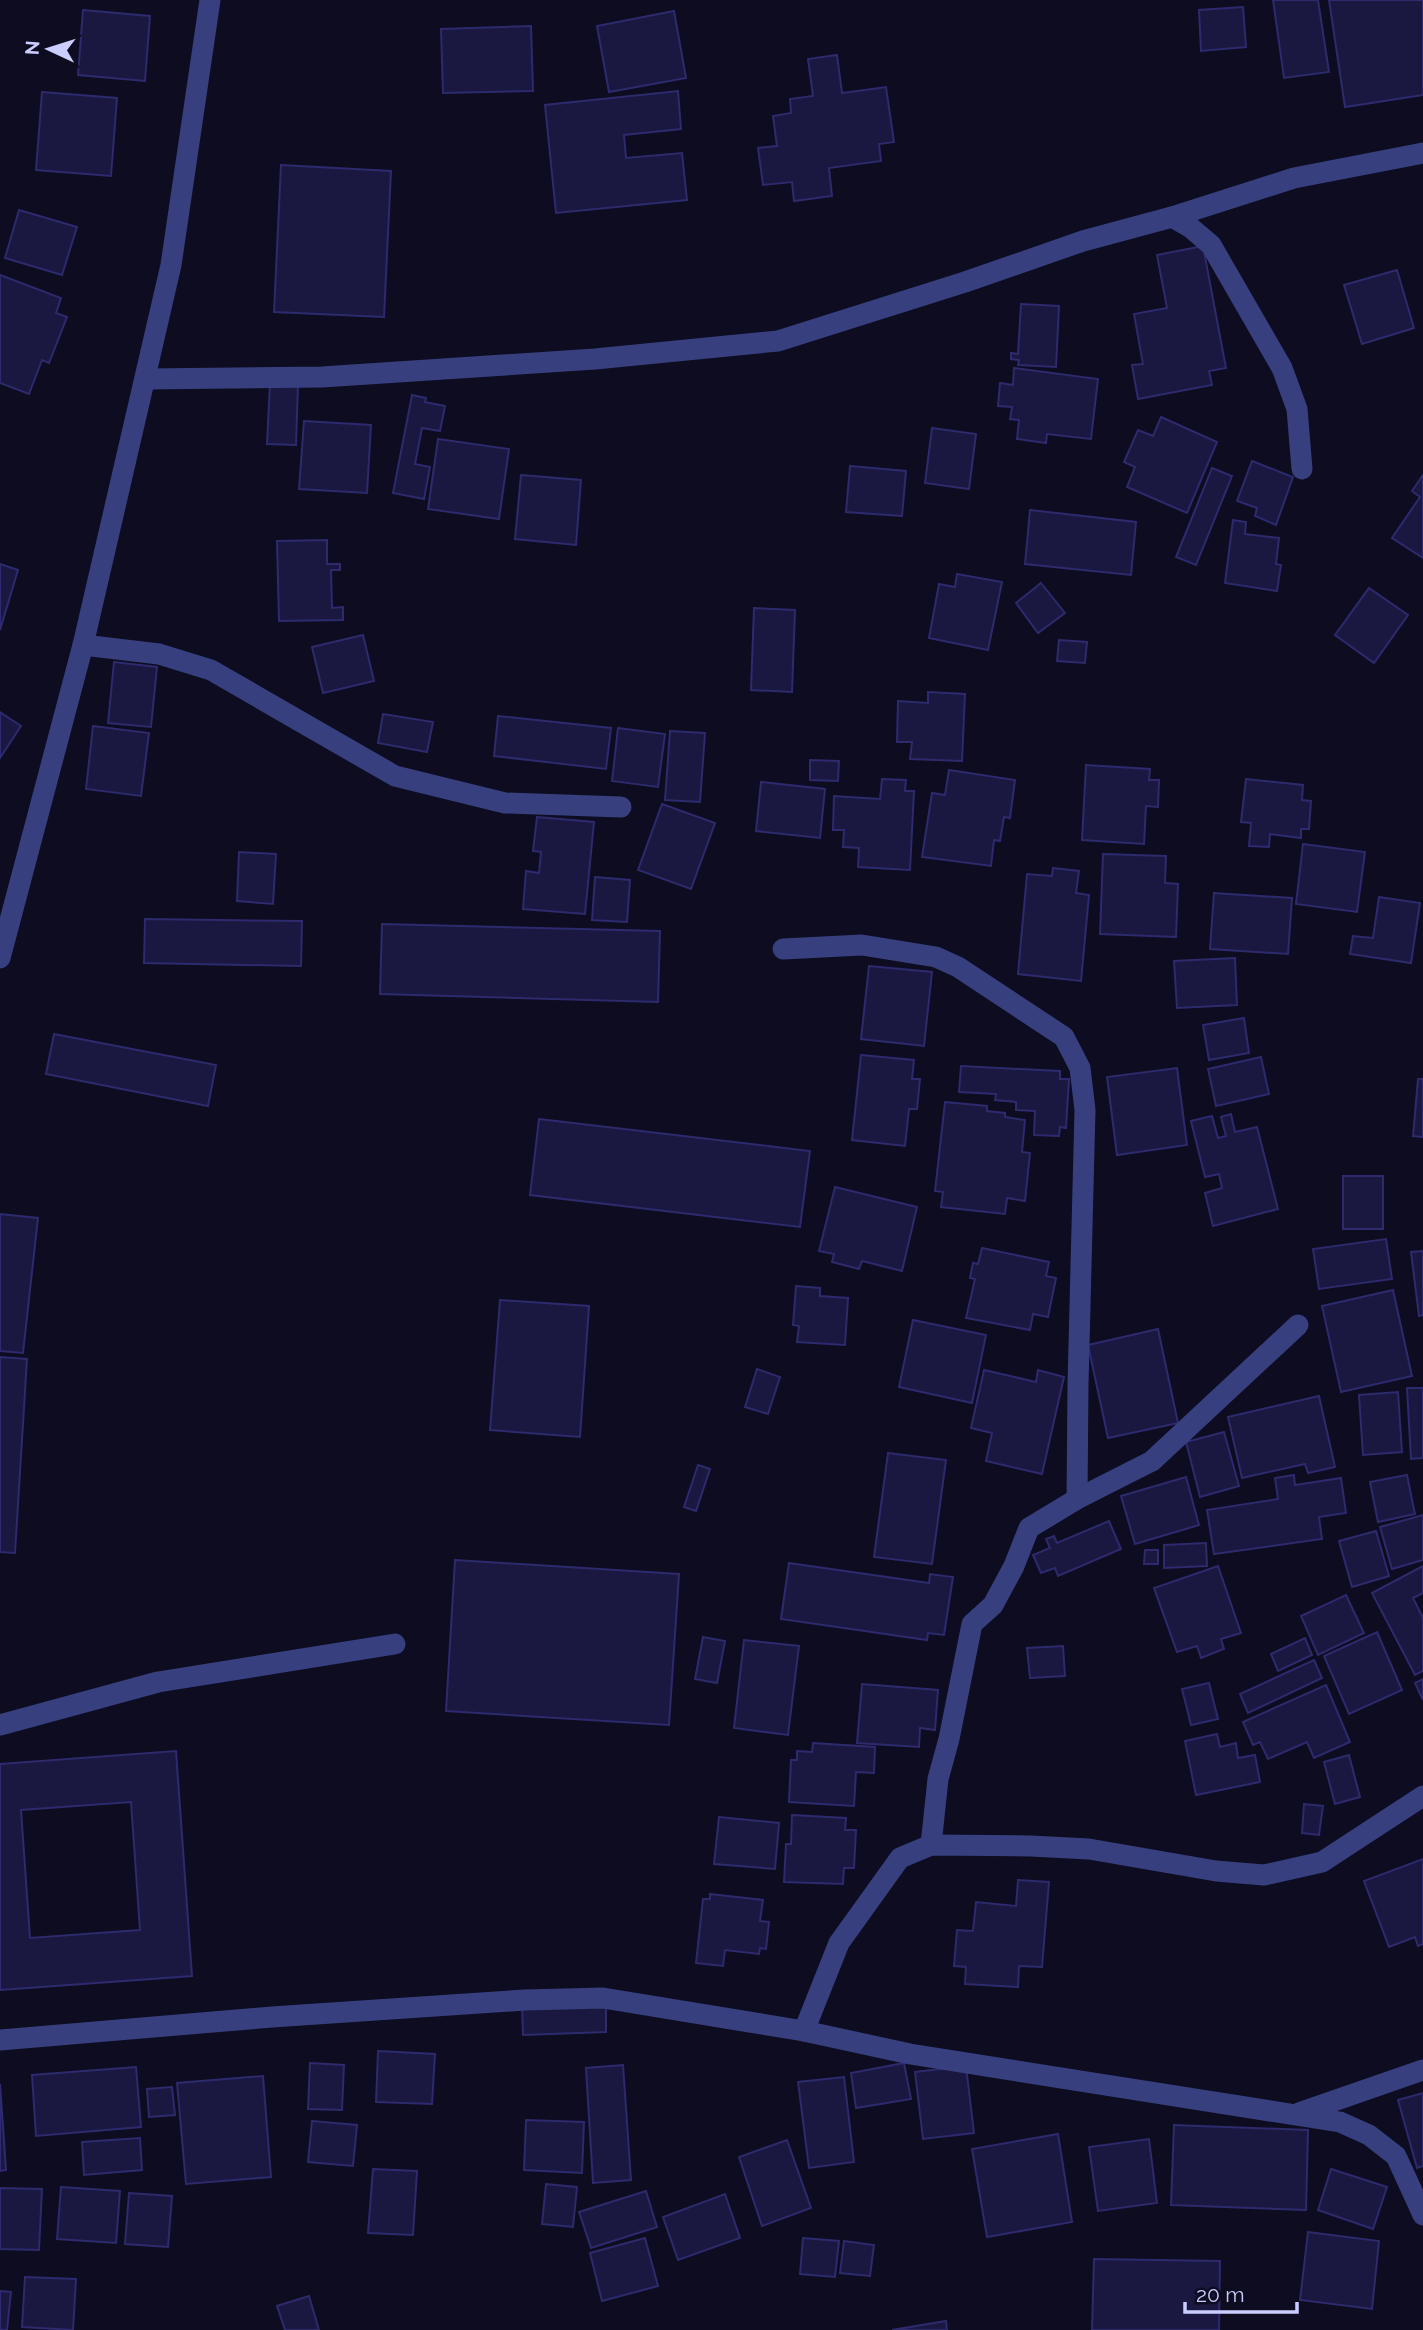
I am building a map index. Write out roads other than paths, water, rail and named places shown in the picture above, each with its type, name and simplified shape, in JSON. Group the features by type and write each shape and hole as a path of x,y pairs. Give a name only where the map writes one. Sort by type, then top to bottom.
{"street":[{"path":"0,958 83,645 171,265 210,0"},
{"path":"145,379 322,377 595,359 778,341 965,282 1083,241 1172,217 1294,178 1423,153"},
{"path":"1172,217 1191,228 1211,245 1282,368 1297,409 1303,469"},
{"path":"83,645 159,654 211,670 396,776 505,803 621,807"},
{"path":"783,949 862,945 936,957 958,967 1064,1037 1080,1068 1085,1110 1077,1499"},
{"path":"931,1845 938,1779 949,1739 972,1624 993,1605 1014,1566 1029,1528 1077,1499 1152,1461 1298,1325"},
{"path":"0,1725 158,1682 395,1644"},
{"path":"804,2031 839,1943 900,1858 931,1845 1089,1849 1216,1871 1264,1875 1322,1862 1423,1796"},
{"path":"0,2040 432,2006 603,1998 804,2031 910,2054 1340,2122 1369,2135 1396,2156 1423,2215"},
{"path":"1296,2114 1423,2070"}]}
